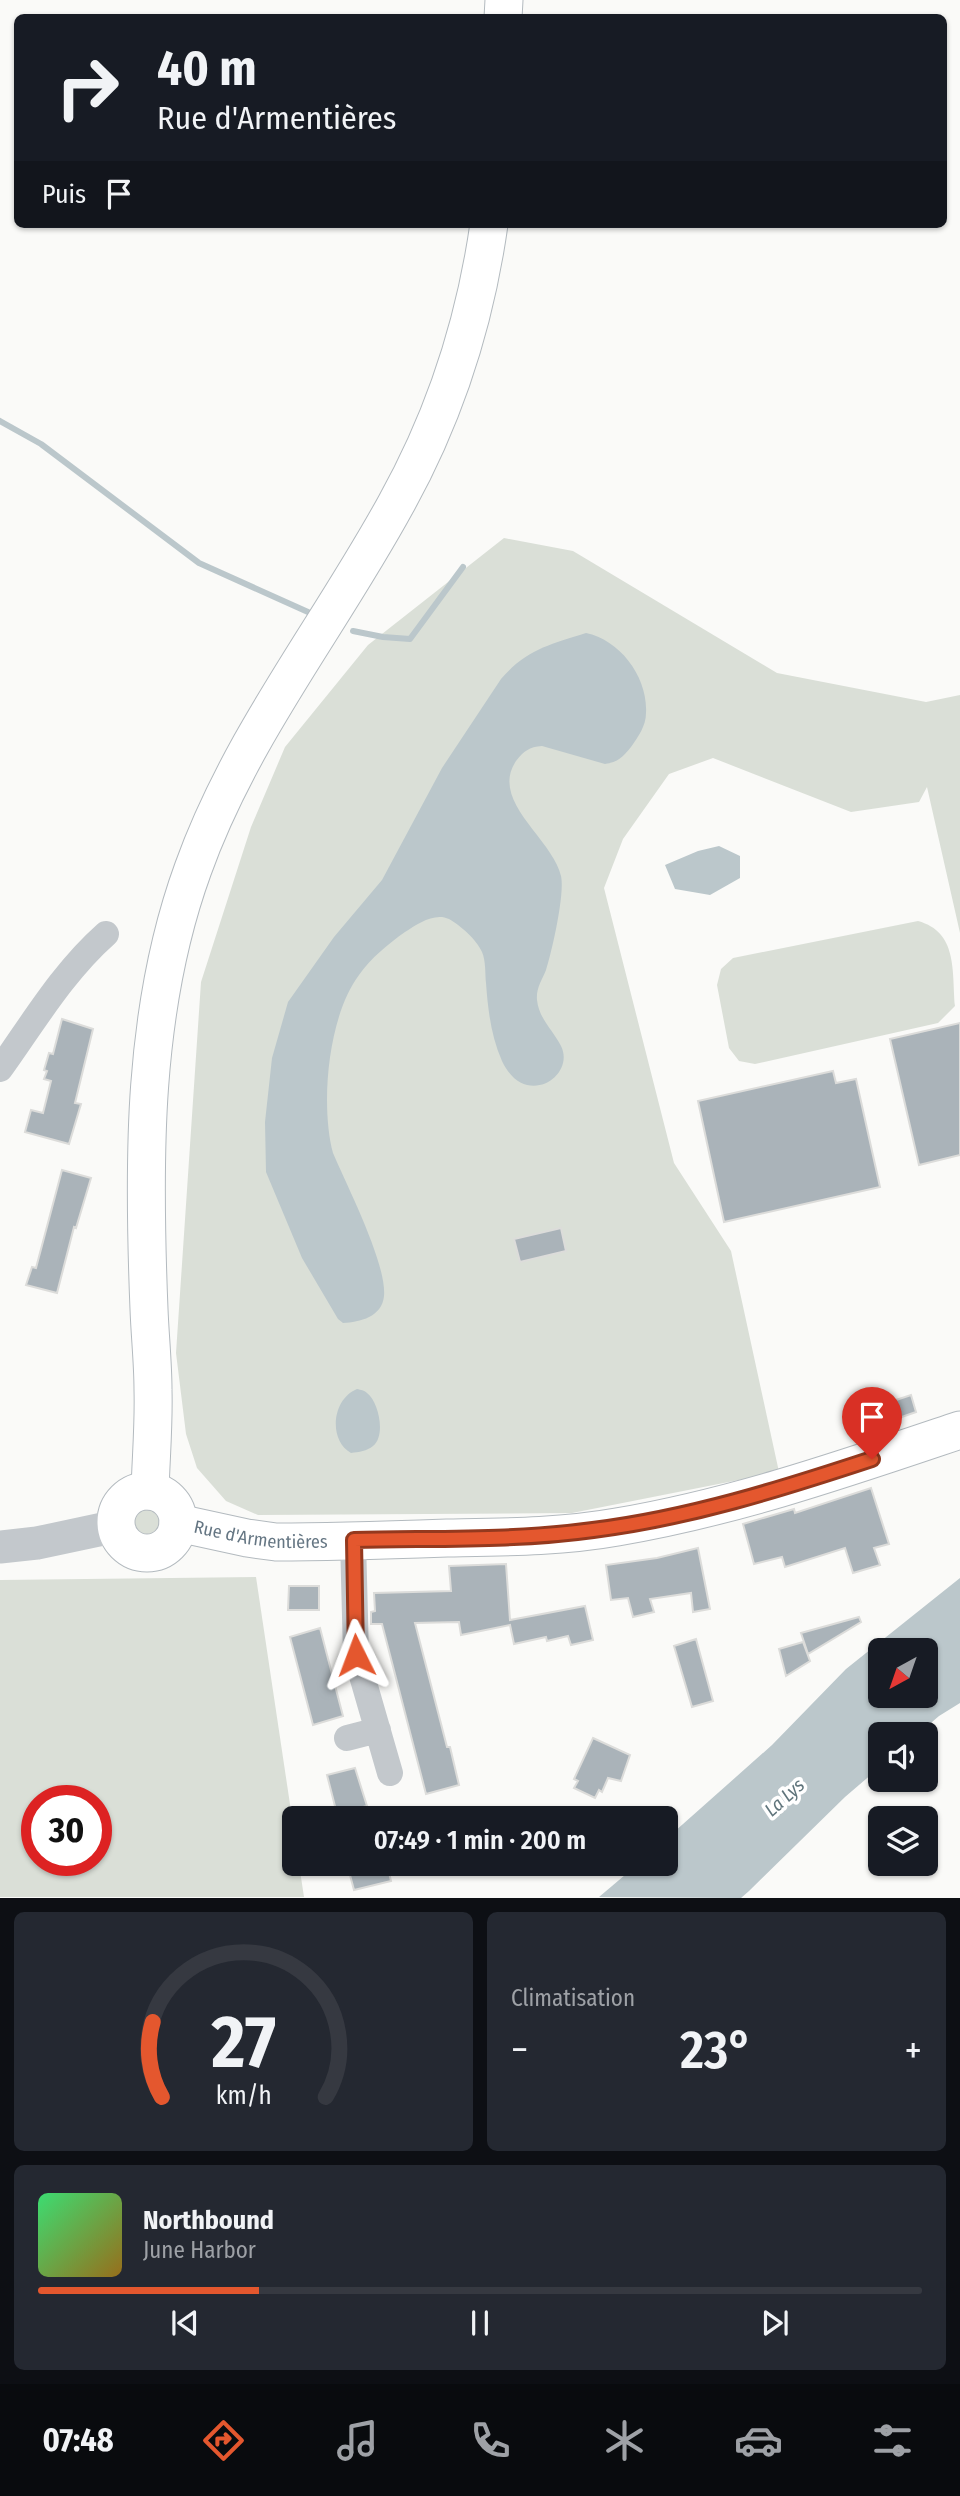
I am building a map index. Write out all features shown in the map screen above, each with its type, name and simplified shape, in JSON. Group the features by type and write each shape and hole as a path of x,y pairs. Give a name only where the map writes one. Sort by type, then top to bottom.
{"main road":[{"path":"150,1491 153,1392 149,1308 148,1104 154,1030 172,936 193,868 235,770 390,515 429,438 464,346 476,300 488,228"},
{"name":"Rue d'Armentières","path":"178,1523 262,1541 537,1536 616,1527 729,1503 960,1430"},
{"path":"150,1491 171,1502 176,1510 178,1523 176,1533 168,1544 151,1552 128,1546 117,1526 117,1515 125,1500 139,1492 150,1491"}],"street":[{"path":"0,1069 67,975 106,934"},
{"path":"0,1547 37,1543 117,1526"},
{"path":"354,1540 356,1655 390,1773"},
{"path":"347,1738 378,1730"}],"shaded area":[{"path":"504,538 573,551 777,673 926,702 960,695 960,933 927,787 919,802 851,812 713,758 669,774 623,839 604,888 674,1163 731,1251 779,1472 572,1513 258,1515 226,1501 197,1468 186,1434 176,1353 201,982 251,827 285,747 368,645"},
{"path":"918,921 931,926 940,934 953,967 955,1006 938,1023 755,1064 739,1061 729,1048 717,985 721,969 733,958"},
{"path":"148,1507 159,1511 163,1522 159,1533 148,1537 137,1533 133,1522 137,1511"},
{"path":"256,1577 290,1806 282,1806 282,1876 301,1876 304,1897 0,1897 0,1580"}],"water":[{"path":"586,633 610,643 630,662 637,674 645,700 646,718 641,731 625,754 613,762 605,764 542,746 530,749 522,755 516,761 510,776 516,805 556,862 561,876 560,909 537,996 540,1013 561,1046 564,1057 561,1068 555,1077 535,1086 523,1084 512,1076 498,1052 493,1032 482,952 468,933 449,919 438,917 426,920 405,932 374,957 348,992 340,1013 330,1061 327,1111 333,1153 373,1245 384,1296 375,1314 363,1320 343,1323 302,1258 266,1172 265,1122 272,1058 288,1002 334,937 382,880 442,768 501,679 530,654"},
{"path":"719,846 740,856 740,878 710,895 675,889 665,865 698,851"},
{"path":"357,1389 365,1391 371,1397 378,1411 380,1427 373,1446 351,1453 339,1439 336,1420 342,1401"},
{"name":"La Lys","path":"960,1578 960,1703 932,1722 868,1722 868,1777 749,1891 741,1898 599,1897 624,1876 678,1876 678,1828 772,1745 846,1669 868,1651 868,1708 938,1708 938,1638 885,1638"}],"building":[{"path":"62,1019 93,1029 75,1103 81,1104 69,1144 25,1132 31,1110 43,1113 51,1081 44,1079 47,1071 44,1070 49,1053 53,1054"},
{"path":"960,1023 960,1155 919,1165 890,1039"},
{"path":"833,1071 836,1083 856,1079 880,1187 724,1222 698,1101"},
{"path":"62,1170 91,1178 76,1228 74,1227 57,1293 26,1285 32,1267 36,1268"},
{"path":"561,1228 566,1251 520,1262 514,1239"},
{"path":"911,1395 916,1412 896,1419 890,1402"},
{"path":"871,1488 889,1544 874,1548 880,1565 853,1573 845,1548 785,1567 782,1557 754,1564 743,1524 794,1509 795,1513"},
{"path":"698,1548 710,1609 693,1612 691,1593 650,1599 654,1612 633,1617 628,1598 611,1600 606,1565 657,1558"},
{"path":"506,1564 510,1620 585,1606 593,1640 571,1645 568,1636 547,1641 546,1637 514,1644 510,1625 461,1635 459,1622 415,1623 459,1785 426,1794 382,1624 371,1624 371,1612 375,1611 374,1593 451,1591 449,1566"},
{"path":"289,1586 319,1586 319,1610 288,1610"},
{"path":"859,1617 861,1622 808,1654 801,1633"},
{"path":"320,1628 343,1716 313,1725 290,1637"},
{"path":"696,1639 713,1701 692,1707 674,1646"},
{"path":"803,1642 810,1661 786,1676 779,1649"},
{"path":"593,1738 630,1755 621,1781 608,1778 602,1792 599,1790 595,1798 574,1788 578,1781 574,1779"},
{"path":"355,1768 367,1806 335,1806 327,1775"},
{"path":"350,1876 390,1876 391,1881 354,1890"}],"waterway":[{"path":"0,421 41,444 199,563 308,612"},
{"path":"353,631 410,639 463,567"}],"route":[{"path":"356,1655 354,1540 537,1536 593,1531 729,1503 872,1459"}]}
